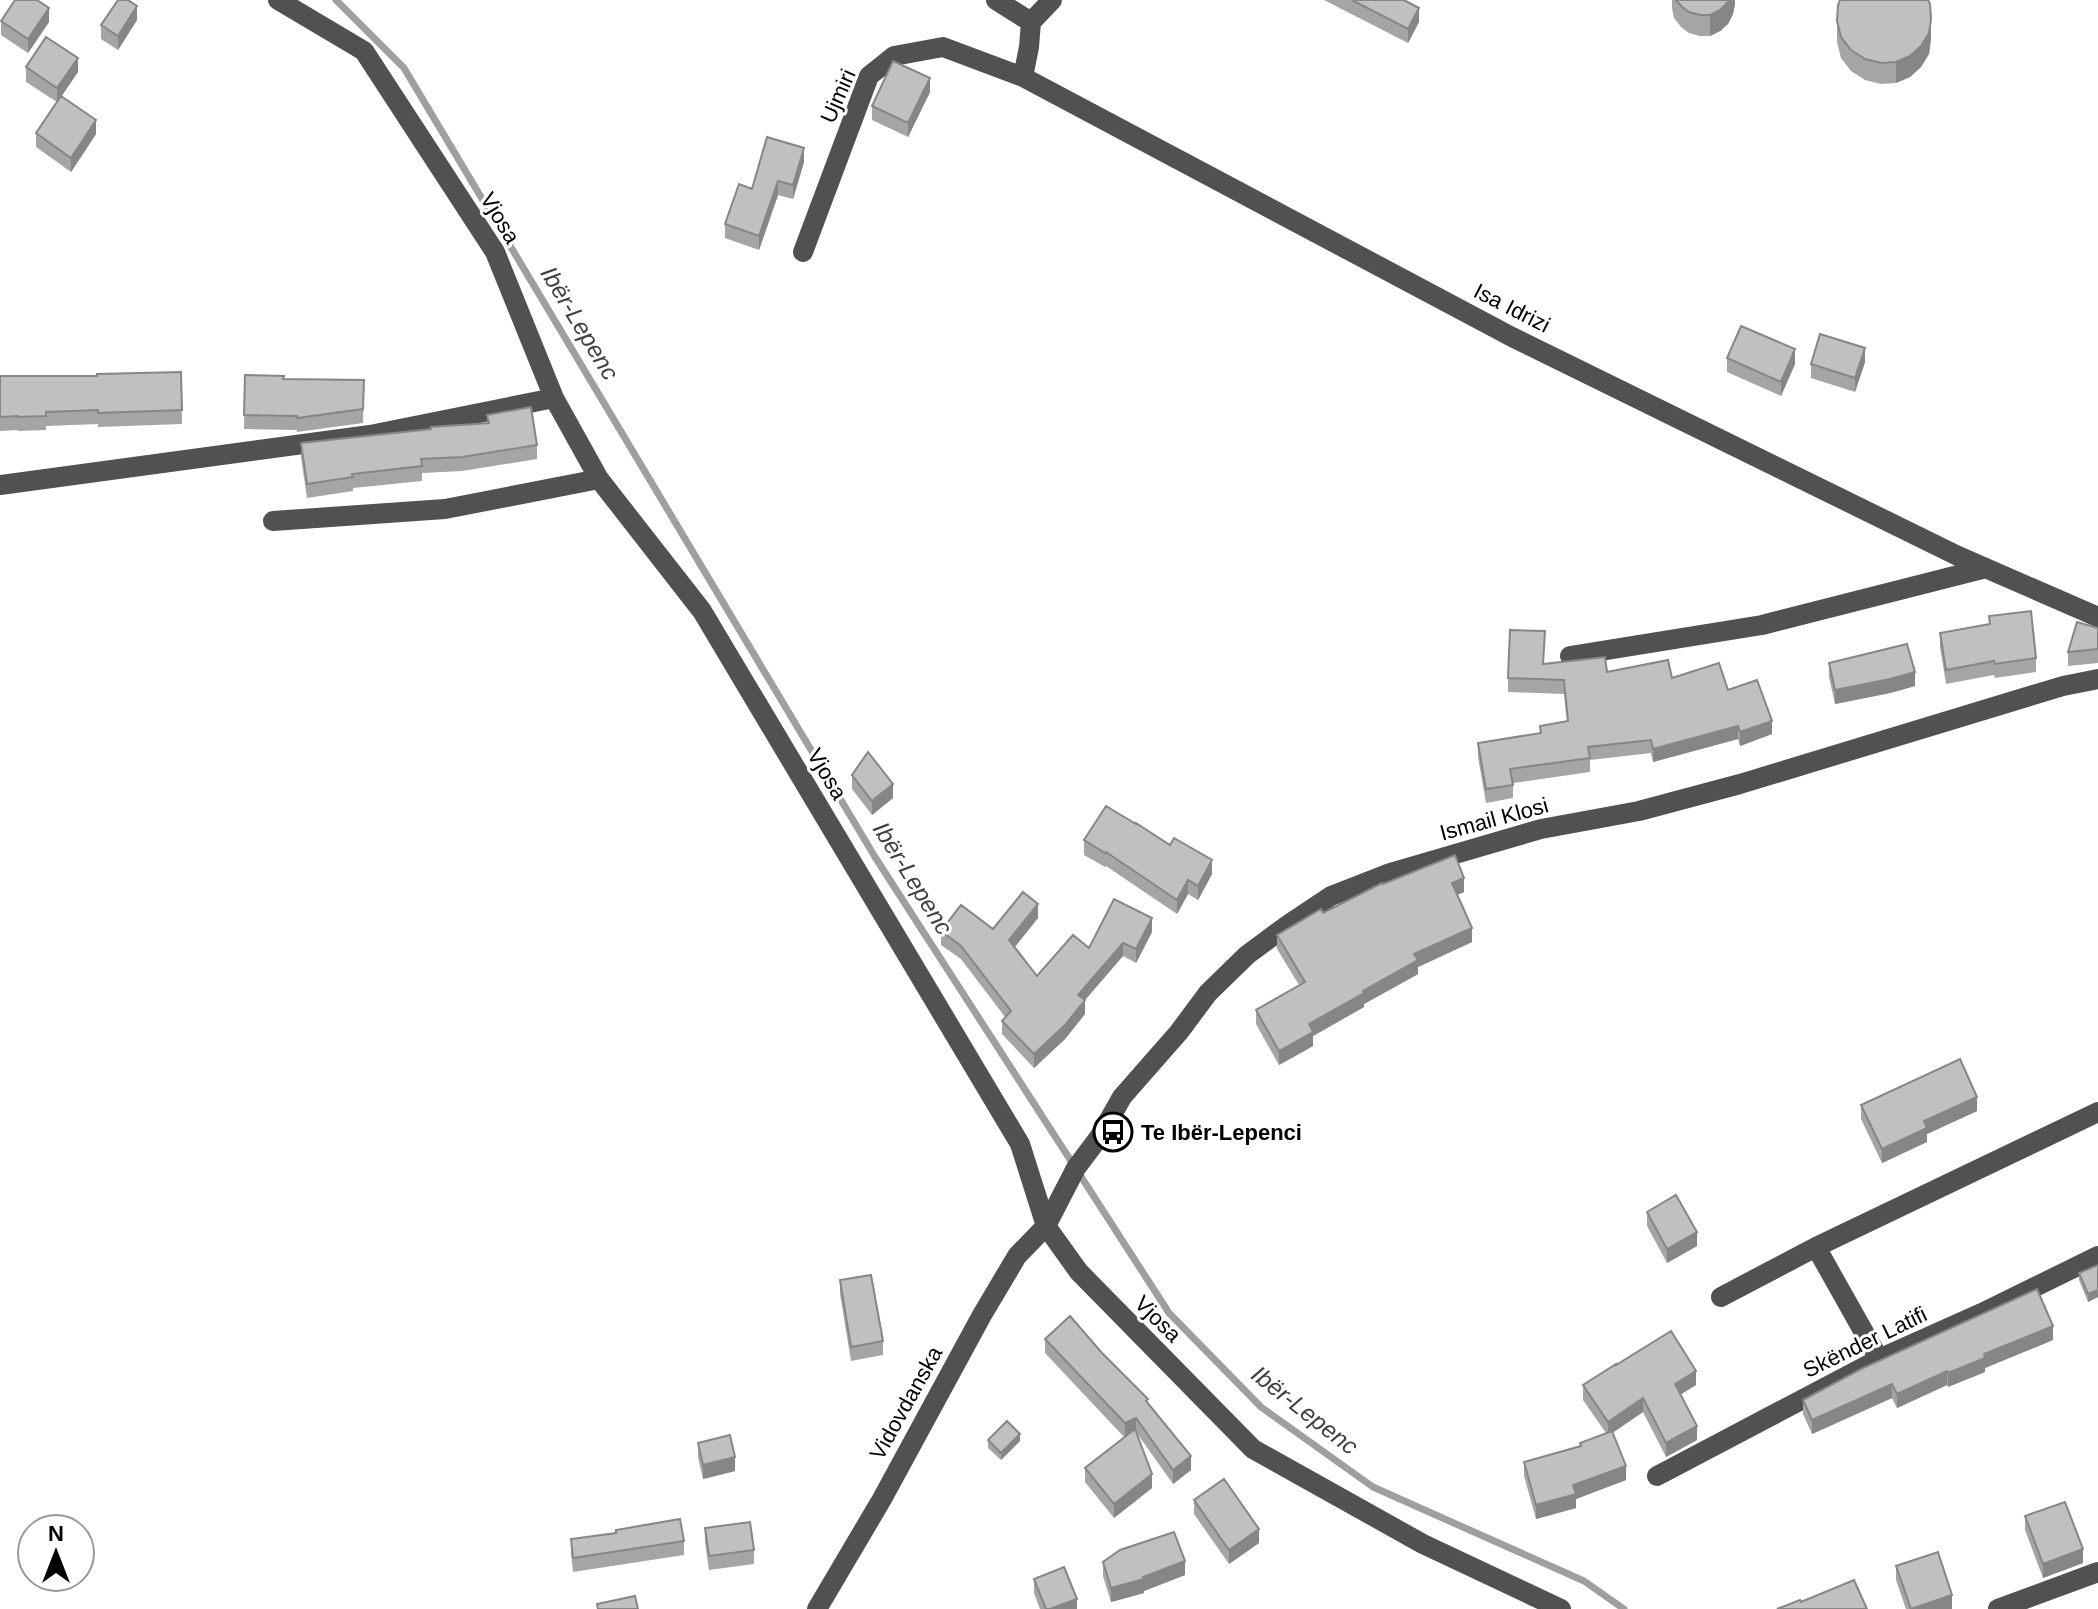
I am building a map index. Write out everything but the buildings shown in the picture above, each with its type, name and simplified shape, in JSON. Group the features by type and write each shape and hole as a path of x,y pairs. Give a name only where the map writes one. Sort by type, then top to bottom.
{"street":[{"name":"Vjosa","path":"278,0 364,51 495,252 554,398 599,479 711,625 1020,1144 1046,1226 1079,1272 1253,1449 1423,1544 1561,1609"},
{"path":"996,0 1031,22"},
{"path":"1023,77 1031,22 1052,0"},
{"name":"Ujmiri","path":"803,252 869,76 894,56 943,47 1023,77"},
{"name":"Isa Idrizi","path":"1023,77 1512,337 1986,568 2098,617"},
{"path":"0,485 370,435 554,398"},
{"path":"273,521 445,509 599,479"},
{"path":"1570,656 1762,625 1986,568"},
{"name":"Ismail Klosi","path":"1046,1226 1076,1168 1100,1136 1122,1097 1179,1032 1208,993 1247,955 1331,896 1390,873 1541,829 1639,811 1740,784 2063,686 2098,679"},
{"path":"1721,1297 1816,1247 2098,1112"},
{"name":"Vidovdanska","path":"817,1609 1017,1256 1046,1226"},
{"path":"1816,1247 1879,1359"},
{"name":"Skënder Latifi","path":"1657,1476 1879,1359 2098,1256"},
{"path":"1998,1609 2098,1572"}],"waterway":[{"name":"Ibër-Lepenc","path":"336,0 404,68 875,857 1169,1313 1261,1407 1373,1487 1584,1581 1624,1609"}],"place":[{"name":"Te Ibër-Lepenci","path":"1113,1132"}]}
